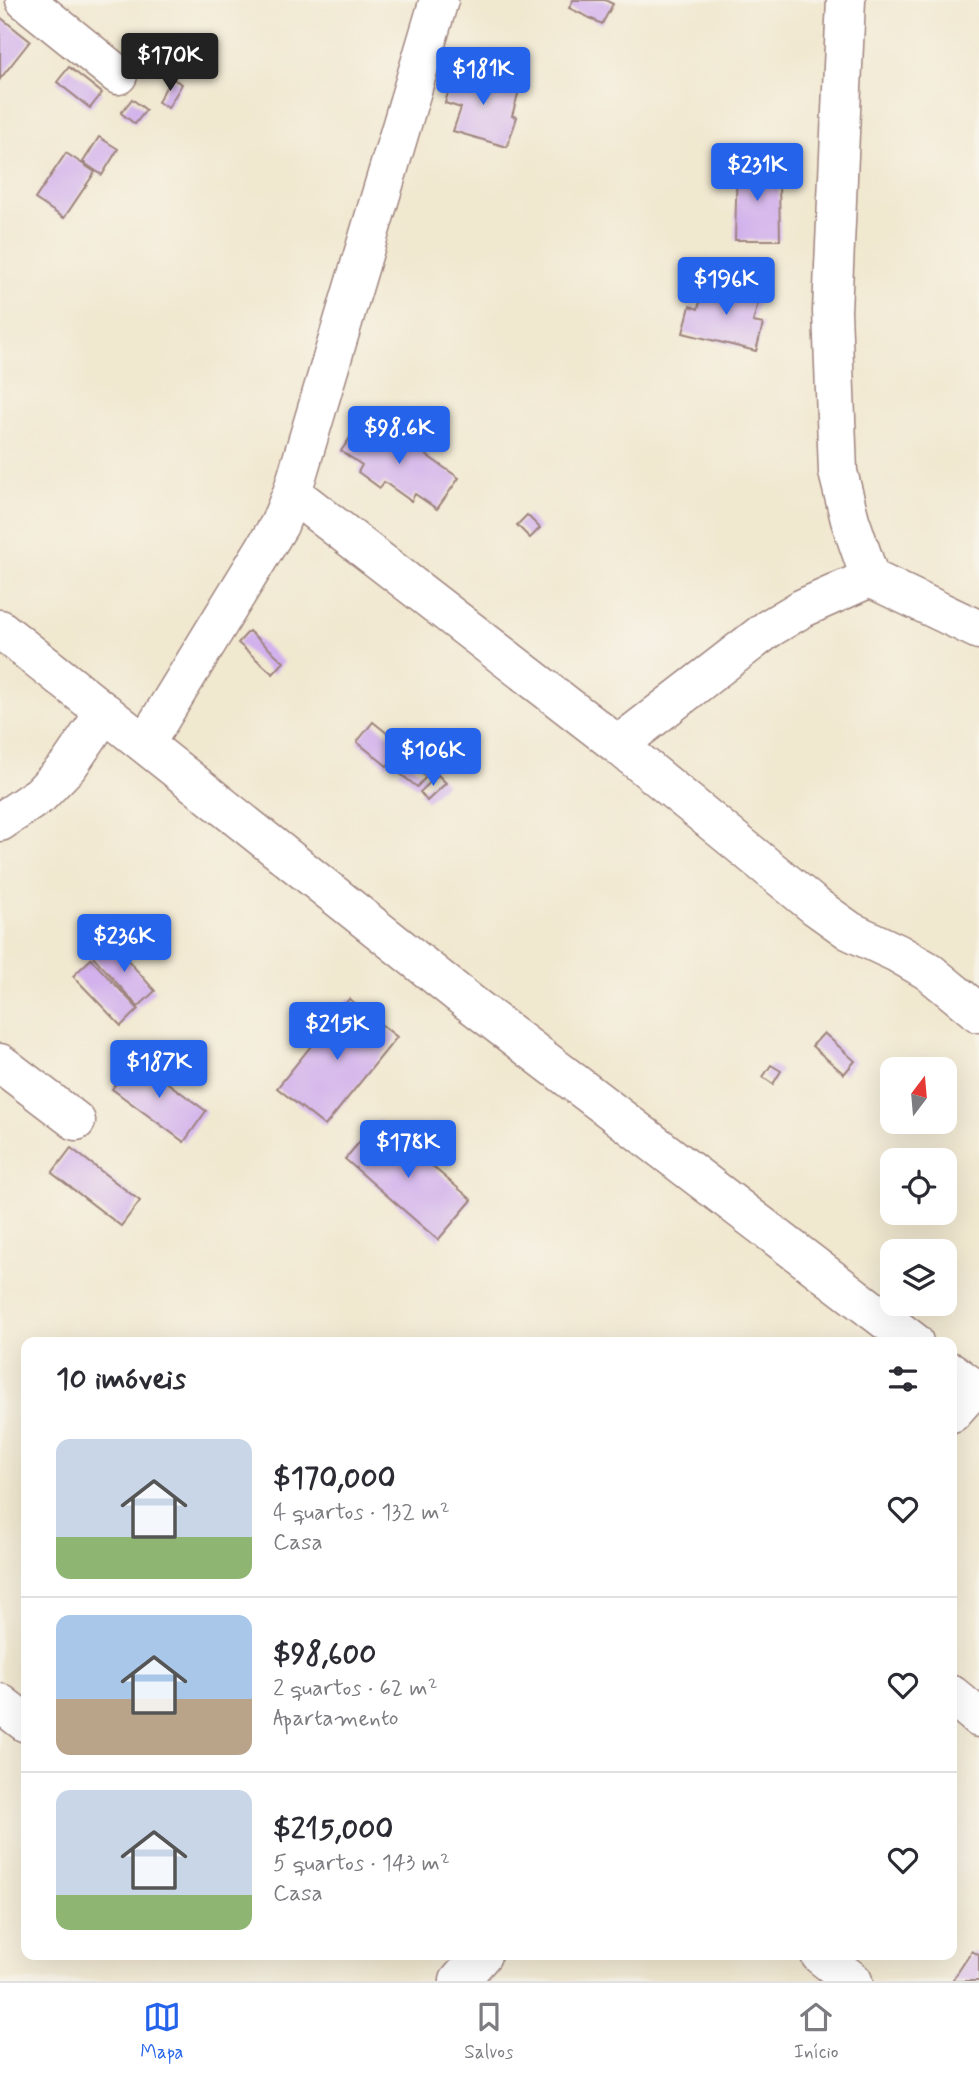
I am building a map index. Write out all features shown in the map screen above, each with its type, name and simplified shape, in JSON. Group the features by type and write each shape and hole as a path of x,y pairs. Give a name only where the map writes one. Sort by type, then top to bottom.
{"street":[{"path":"24,0 118,75"},
{"path":"145,744 279,525 292,493 439,0"},
{"path":"846,0 832,311 838,472 850,520 870,578 979,630"},
{"path":"292,493 618,745 815,906 850,931 928,971 979,1013"},
{"path":"618,745 768,629 803,608 870,578"},
{"path":"0,629 470,1003 907,1337"},
{"path":"0,822 40,795 69,765 105,712"},
{"path":"0,1063 76,1121"},
{"path":"957,1699 979,1718"},
{"path":"0,1703 21,1719"},
{"path":"459,1981 478,1960"},
{"path":"826,1960 853,1981"}],"building":[{"path":"573,0 605,0 613,4 602,24 569,8"},
{"path":"0,17 30,41 0,79"},
{"path":"69,67 102,93 90,108 57,82"},
{"path":"455,69 520,87 512,116 517,117 507,147 453,131 461,108 445,103"},
{"path":"171,78 182,84 168,108 158,102"},
{"path":"132,99 146,110 135,124 121,113"},
{"path":"99,137 118,149 102,175 83,162"},
{"path":"66,153 95,172 64,218 35,199"},
{"path":"737,162 770,162 770,181 779,181 780,240 735,240"},
{"path":"706,280 760,295 753,322 763,324 756,351 683,333 690,306 698,309"},
{"path":"361,422 382,437 386,433 401,443 403,439 459,478 437,509 415,494 411,501 384,482 380,488 358,472 362,465 341,451"},
{"path":"527,515 540,528 530,538 517,525"},
{"path":"249,631 284,662 273,674 238,643"},
{"path":"373,722 403,746 387,766 357,742"},
{"path":"407,761 426,777 417,787 398,772"},
{"path":"438,775 446,783 427,801 420,792"},
{"path":"111,941 155,991 138,1007 93,956"},
{"path":"91,959 138,1009 121,1026 73,976"},
{"path":"349,999 397,1037 325,1126 277,1088"},
{"path":"824,1033 855,1061 844,1074 812,1046"},
{"path":"135,1059 206,1111 184,1142 112,1089"},
{"path":"771,1065 781,1071 773,1084 763,1077"},
{"path":"378,1120 472,1200 438,1240 345,1159"},
{"path":"71,1148 140,1201 121,1226 52,1173"},
{"path":"972,1951 979,1955 979,1981 952,1981"}]}
